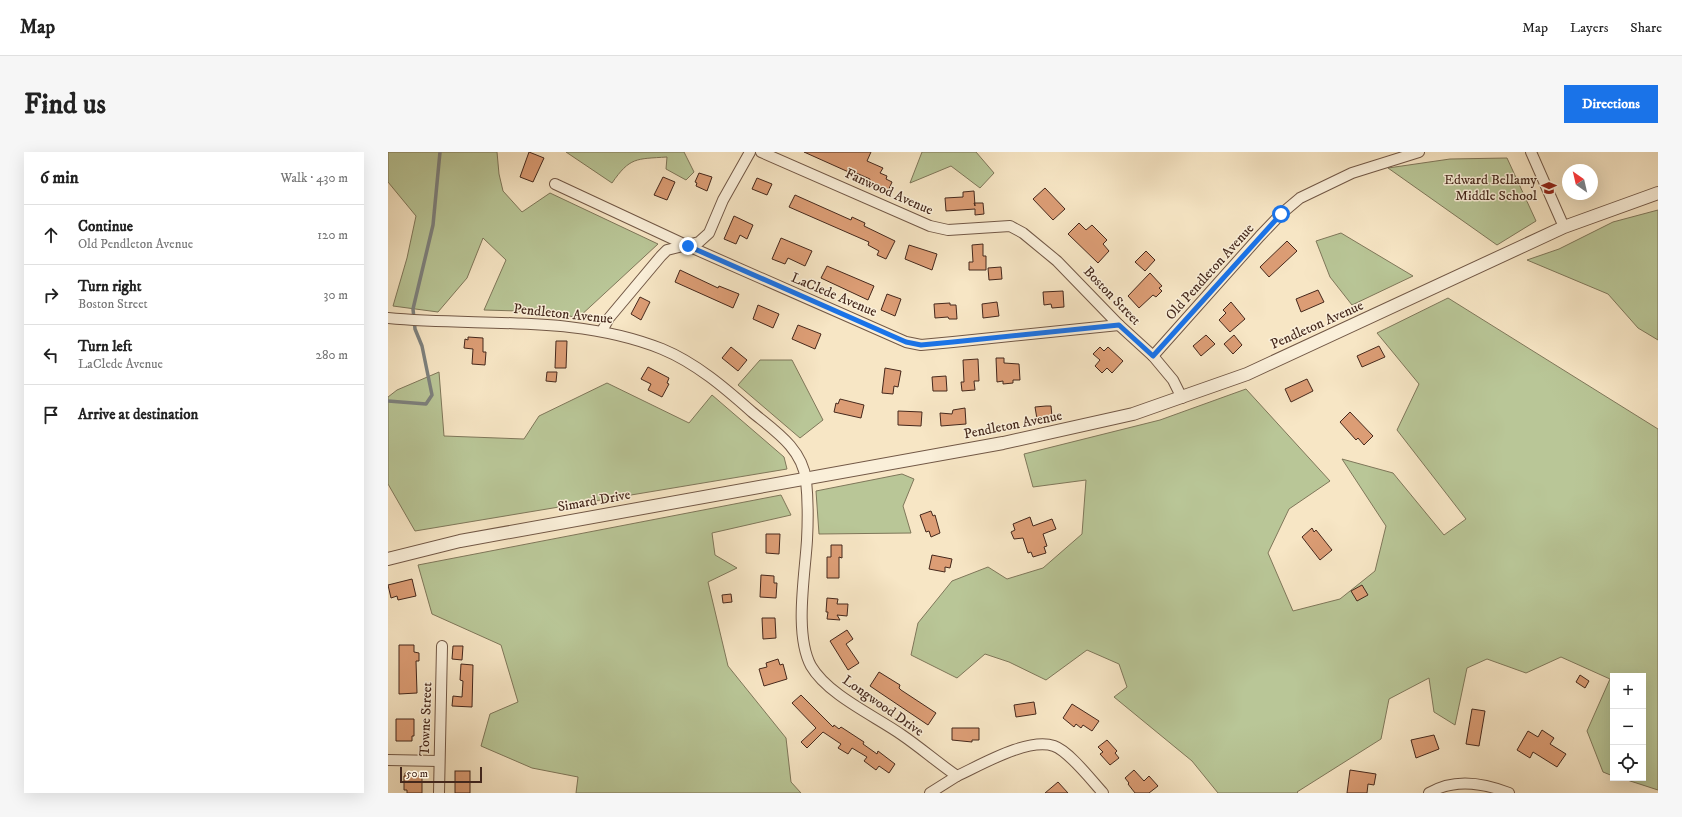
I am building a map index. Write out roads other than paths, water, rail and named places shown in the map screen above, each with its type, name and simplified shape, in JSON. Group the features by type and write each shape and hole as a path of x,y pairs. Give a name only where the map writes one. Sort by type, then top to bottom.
{"street":[{"path":"602,331 610,318 667,250 688,246 699,242 708,233 723,200 750,152"},
{"name":"Fanwood Avenue","path":"762,152 930,226 948,230 1010,226"},
{"name":"Old Pendleton Avenue","path":"1153,356 1271,225 1300,198 1352,173 1419,152"},
{"path":"1530,152 1564,227"},
{"name":"LaClede Avenue","path":"555,184 688,246 906,342 921,345 1052,333 1119,325"},
{"name":"Pendleton Avenue","path":"388,318 521,324 602,331 662,349 697,368 776,431 794,449 806,478 1025,439 1133,414 1182,398 1247,374 1564,227 1658,193"},
{"name":"Boston Street","path":"1010,226 1023,233 1057,261 1119,325 1153,356 1173,380 1182,398"},
{"name":"Simard Drive","path":"388,559 460,541 806,478"},
{"name":"Longwood Drive","path":"806,478 807,537 802,593 803,634 806,652 812,666 819,676 845,700 901,734 957,776"},
{"name":"Towne Street","path":"439,793 442,646"},
{"path":"930,793 957,776 1010,751 1034,745 1055,746 1072,759 1103,793"},
{"path":"388,760 439,761"},
{"path":"1429,793 1446,785 1457,783 1492,787 1509,793"}],"waterway":[{"path":"388,401 426,404 432,395 422,346 415,329 413,309 433,225 440,152"}],"place":[{"name":"Edward Bellamy Middle School","path":"1549,188"}]}
